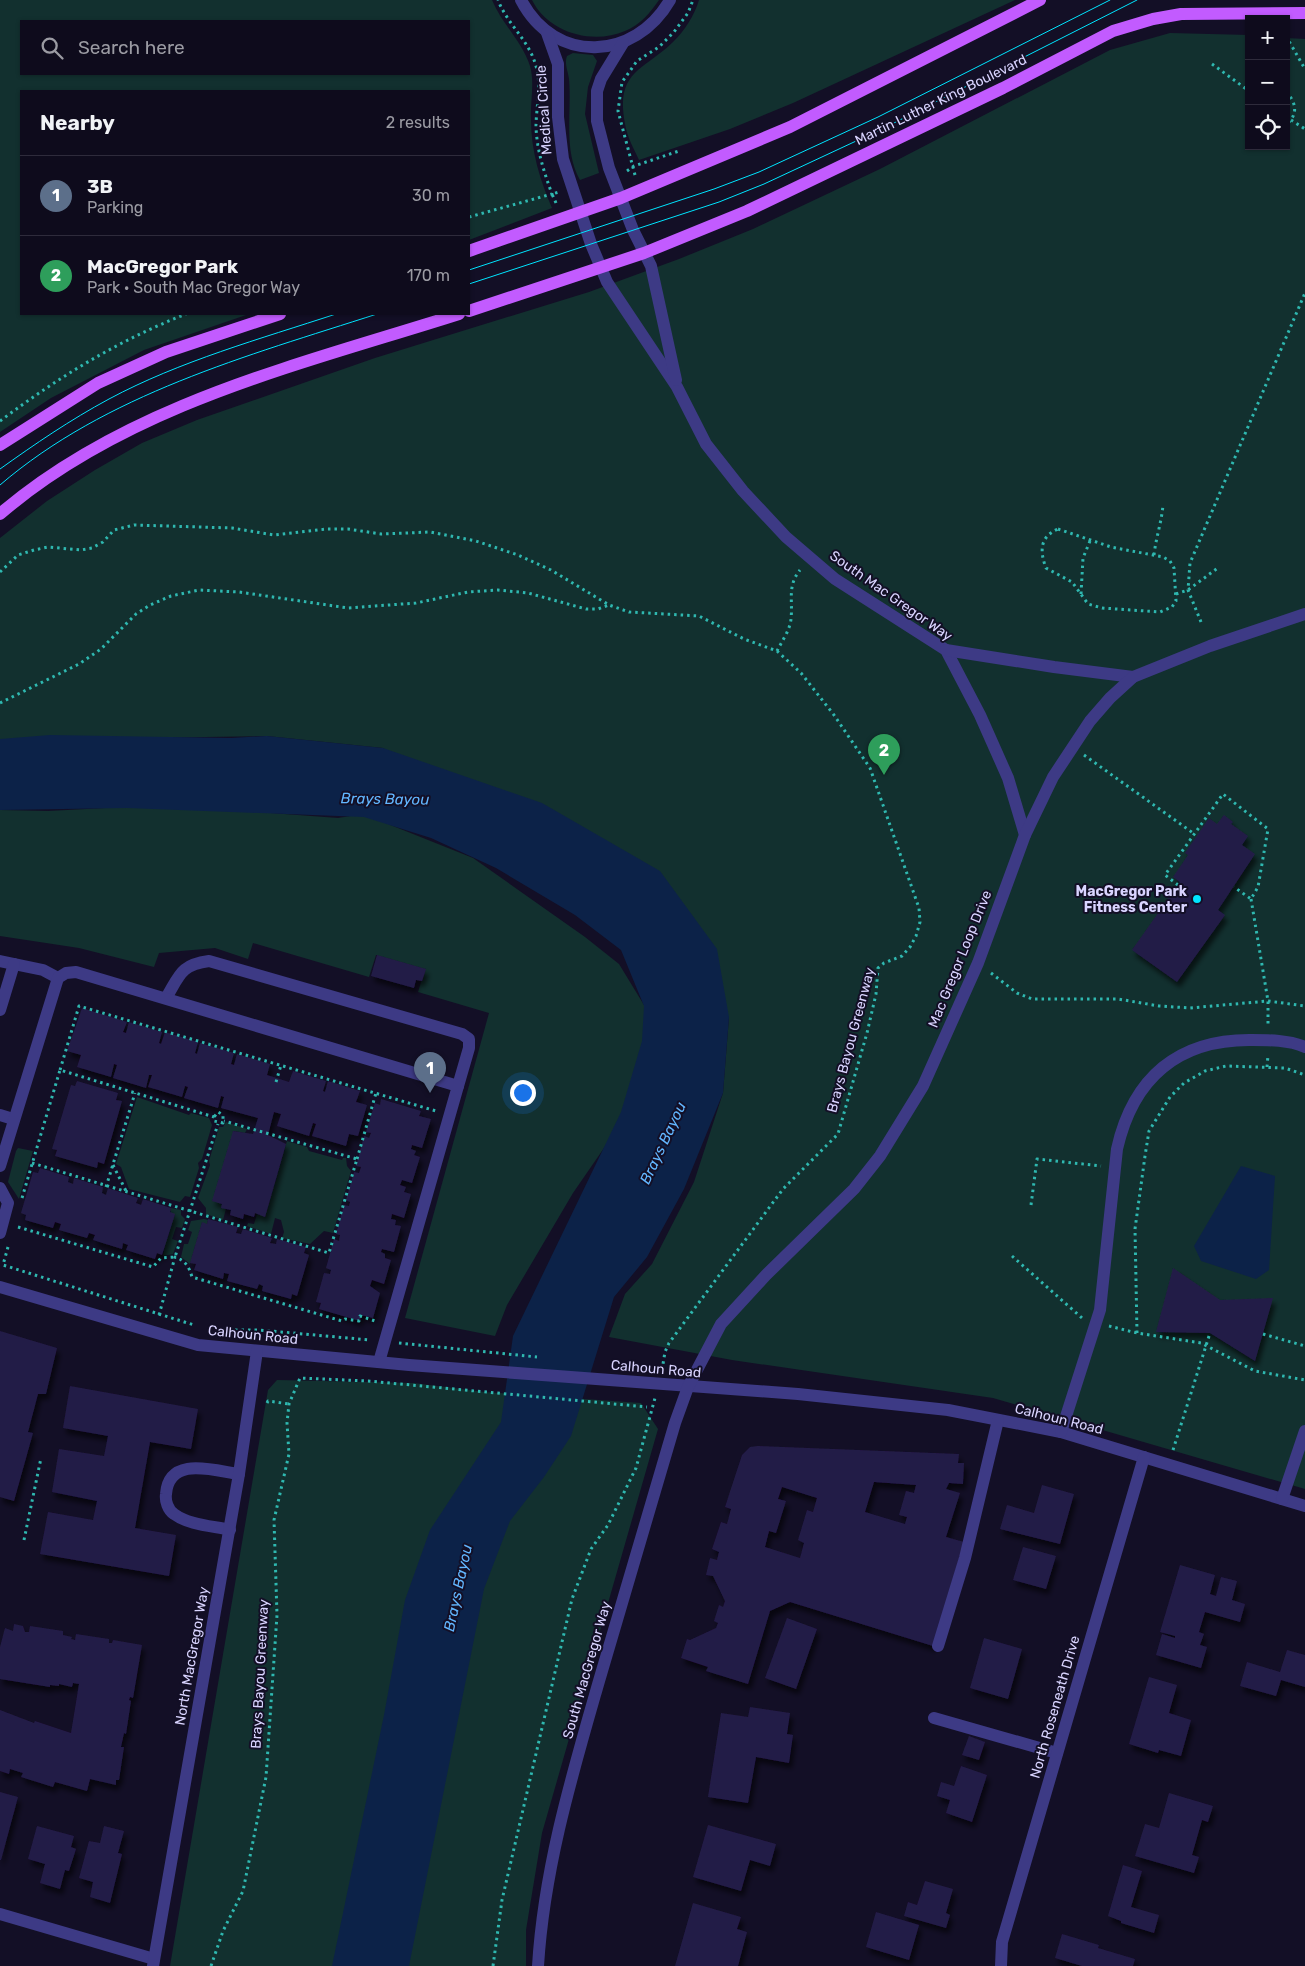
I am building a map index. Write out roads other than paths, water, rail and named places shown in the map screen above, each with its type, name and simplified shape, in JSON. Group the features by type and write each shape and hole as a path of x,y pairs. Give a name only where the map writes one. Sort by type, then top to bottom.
{"main road":[{"path":"470,251 621,198 790,127 1040,0"},
{"name":"Martin Luther King Boulevard","path":"471,310 644,253 747,211 1003,88 1113,31 1153,19 1181,14 1305,14"},
{"path":"0,445 98,383 166,352 277,315"},
{"path":"0,514 22,495 94,448 147,422 240,384 456,315"}],"street":[{"name":"Medical Circle","path":"522,0 527,11 547,33 558,64 558,117 563,159 580,213"},
{"name":"Medical Circle","path":"547,33 571,44 592,47 607,47 623,43 648,29 662,15 670,0"},
{"name":"Medical Circle","path":"621,198 604,153 597,121 596,99 601,79 623,43"},
{"name":"South Mac Gregor Way","path":"621,198 651,266 677,387"},
{"name":"South Mac Gregor Way","path":"580,213 607,282 677,387 706,444 743,491 786,537 810,558 861,597 946,650 980,715 1008,778 1024,835"},
{"name":"Mac Gregor Loop Drive","path":"688,1387 721,1324 766,1275 854,1189 893,1136 924,1086 978,963 1024,835 1053,777 1072,747 1110,698 1133,677 1210,646 1305,614"},
{"path":"946,650 1133,677"},
{"path":"0,961 43,970 58,978"},
{"path":"166,998 183,970 190,963 209,961 462,1034 469,1038 470,1048 384,1341 380,1362"},
{"path":"0,1010 14,964"},
{"path":"0,1166 58,978 66,973 76,972 458,1086"},
{"path":"1061,1432 1100,1310 1115,1167 1122,1125 1146,1082 1169,1062 1196,1047 1231,1040 1269,1040 1305,1047"},
{"path":"0,1115 13,1119"},
{"path":"0,1188 8,1203 0,1232"},
{"name":"Calhoun Road","path":"0,1287 198,1345 409,1365 798,1394 948,1410 1061,1432 1305,1506"},
{"name":"North MacGregor Way","path":"154,1962 240,1474 257,1351"},
{"name":"South MacGregor Way","path":"538,1966 541,1926 561,1814 675,1423 688,1387"},
{"path":"938,1646 965,1558 998,1420"},
{"path":"1282,1499 1305,1431"},
{"name":"North Roseneath Drive","path":"1001,1966 1002,1942 1144,1457"},
{"path":"230,1530 183,1519 173,1514 168,1506 167,1489 171,1479 180,1470 193,1467 240,1474"},
{"path":"934,1718 1057,1753"},
{"path":"0,1914 154,1962"}],"water":[{"name":"Brays Bayou","path":"50,735 231,738 267,736 383,748 542,803 660,871 717,949 729,1017 723,1093 684,1189 647,1257 614,1297 571,1436 544,1477 510,1521 484,1589 409,1966 332,1966 384,1715 405,1600 430,1530 501,1422 513,1336 621,1112 642,1041 644,1006 621,950 575,915 496,868 431,838 364,817 127,808 0,810 0,739"},
{"path":"1241,1166 1275,1176 1269,1270 1256,1279 1201,1261 1194,1246"}],"tram line":[{"path":"470,270 714,189 759,172 878,117 1110,0"},
{"path":"470,284 719,202 764,184 884,128 1137,0"},
{"path":"0,469 80,415 136,385 192,362 333,315"},
{"path":"0,485 41,453 85,426 132,402 180,381 229,363 374,315"}],"place":[{"name":"MacGregor Park","path":"884,775"},
{"name":"MacGregor Park Fitness Center","path":"1197,899"},
{"name":"3B","path":"430,1093"}]}
